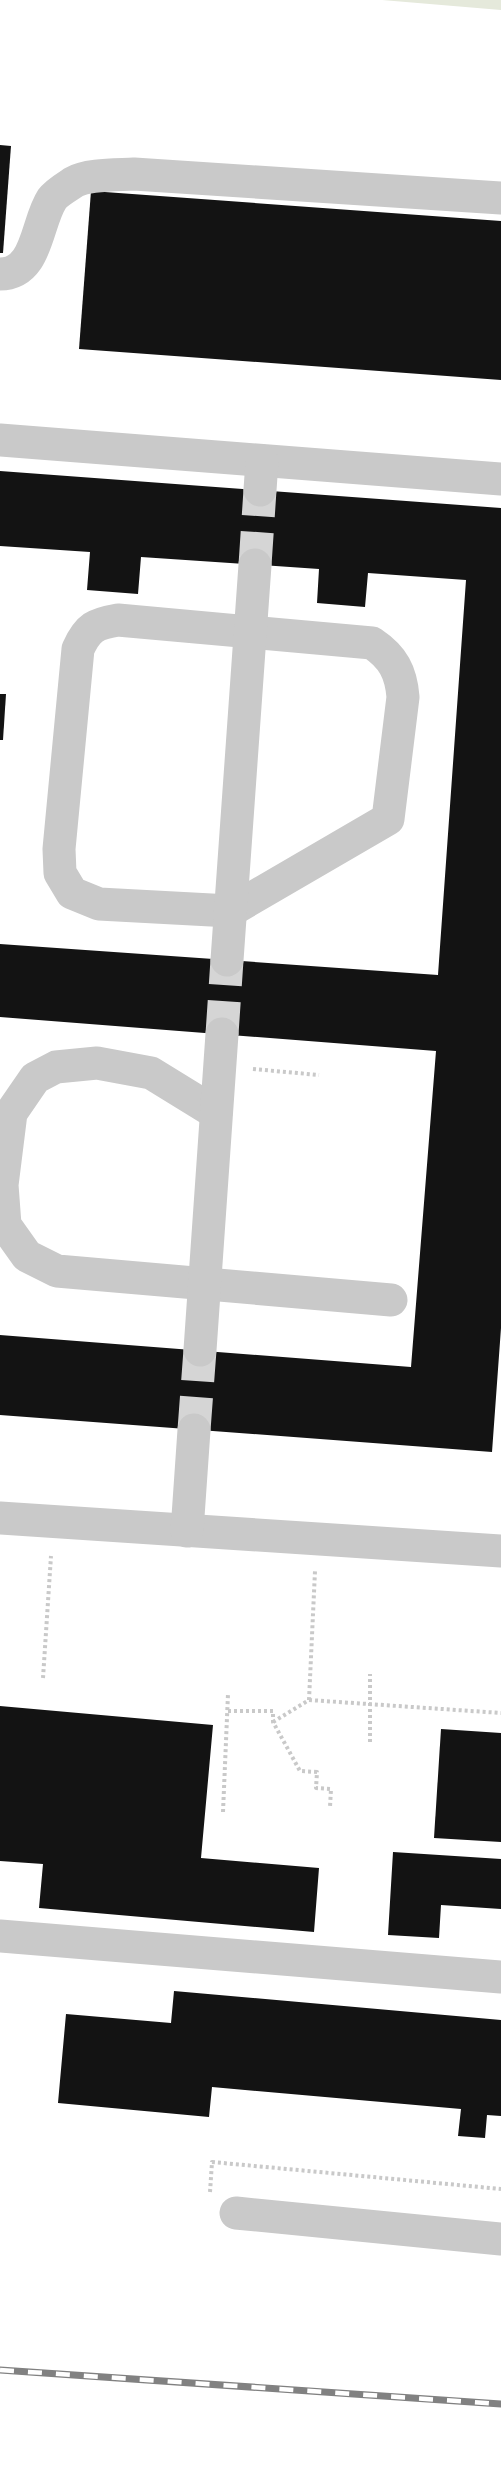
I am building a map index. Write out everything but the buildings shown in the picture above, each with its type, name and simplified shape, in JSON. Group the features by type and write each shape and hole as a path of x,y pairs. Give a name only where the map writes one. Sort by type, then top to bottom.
{"lane":[{"path":"0,274 8,274 29,259 52,198 77,180 134,174 501,198"},
{"path":"0,440 261,476 501,479"},
{"path":"227,960 255,565"},
{"path":"118,620 372,643 386,652 396,665 402,681 403,697 388,819 230,911 99,904 72,893 60,873 59,849 78,649 85,633 99,623 118,620"},
{"path":"200,1350 222,1034"},
{"path":"216,1113 151,1073 98,1063 56,1067 35,1078 11,1113 2,1185 4,1226 27,1256 57,1271 391,1300"},
{"path":"187,1531 194,1430"},
{"path":"0,1518 501,1551"},
{"path":"0,1936 501,1977"},
{"path":"236,2213 501,2238"}],"path":[{"path":"219,1066 319,1075"},
{"path":"43,1678 54,1523"},
{"path":"309,1700 317,1540"},
{"path":"370,1674 370,1742"},
{"path":"223,1812 228,1694"},
{"path":"273,1722 309,1700 501,1713"},
{"path":"228,1711 273,1711 273,1722 300,1771 317,1772 316,1788 331,1789 330,1807"},
{"path":"236,2213 210,2191 212,2162 501,2189"}],"shaded area":[{"path":"382,0 501,0 501,10"}],"tunnel":[{"path":"255,565 260,490"},
{"path":"222,1034 227,960"},
{"path":"194,1430 200,1350"}],"railway":[{"path":"0,2370 501,2404"}]}
